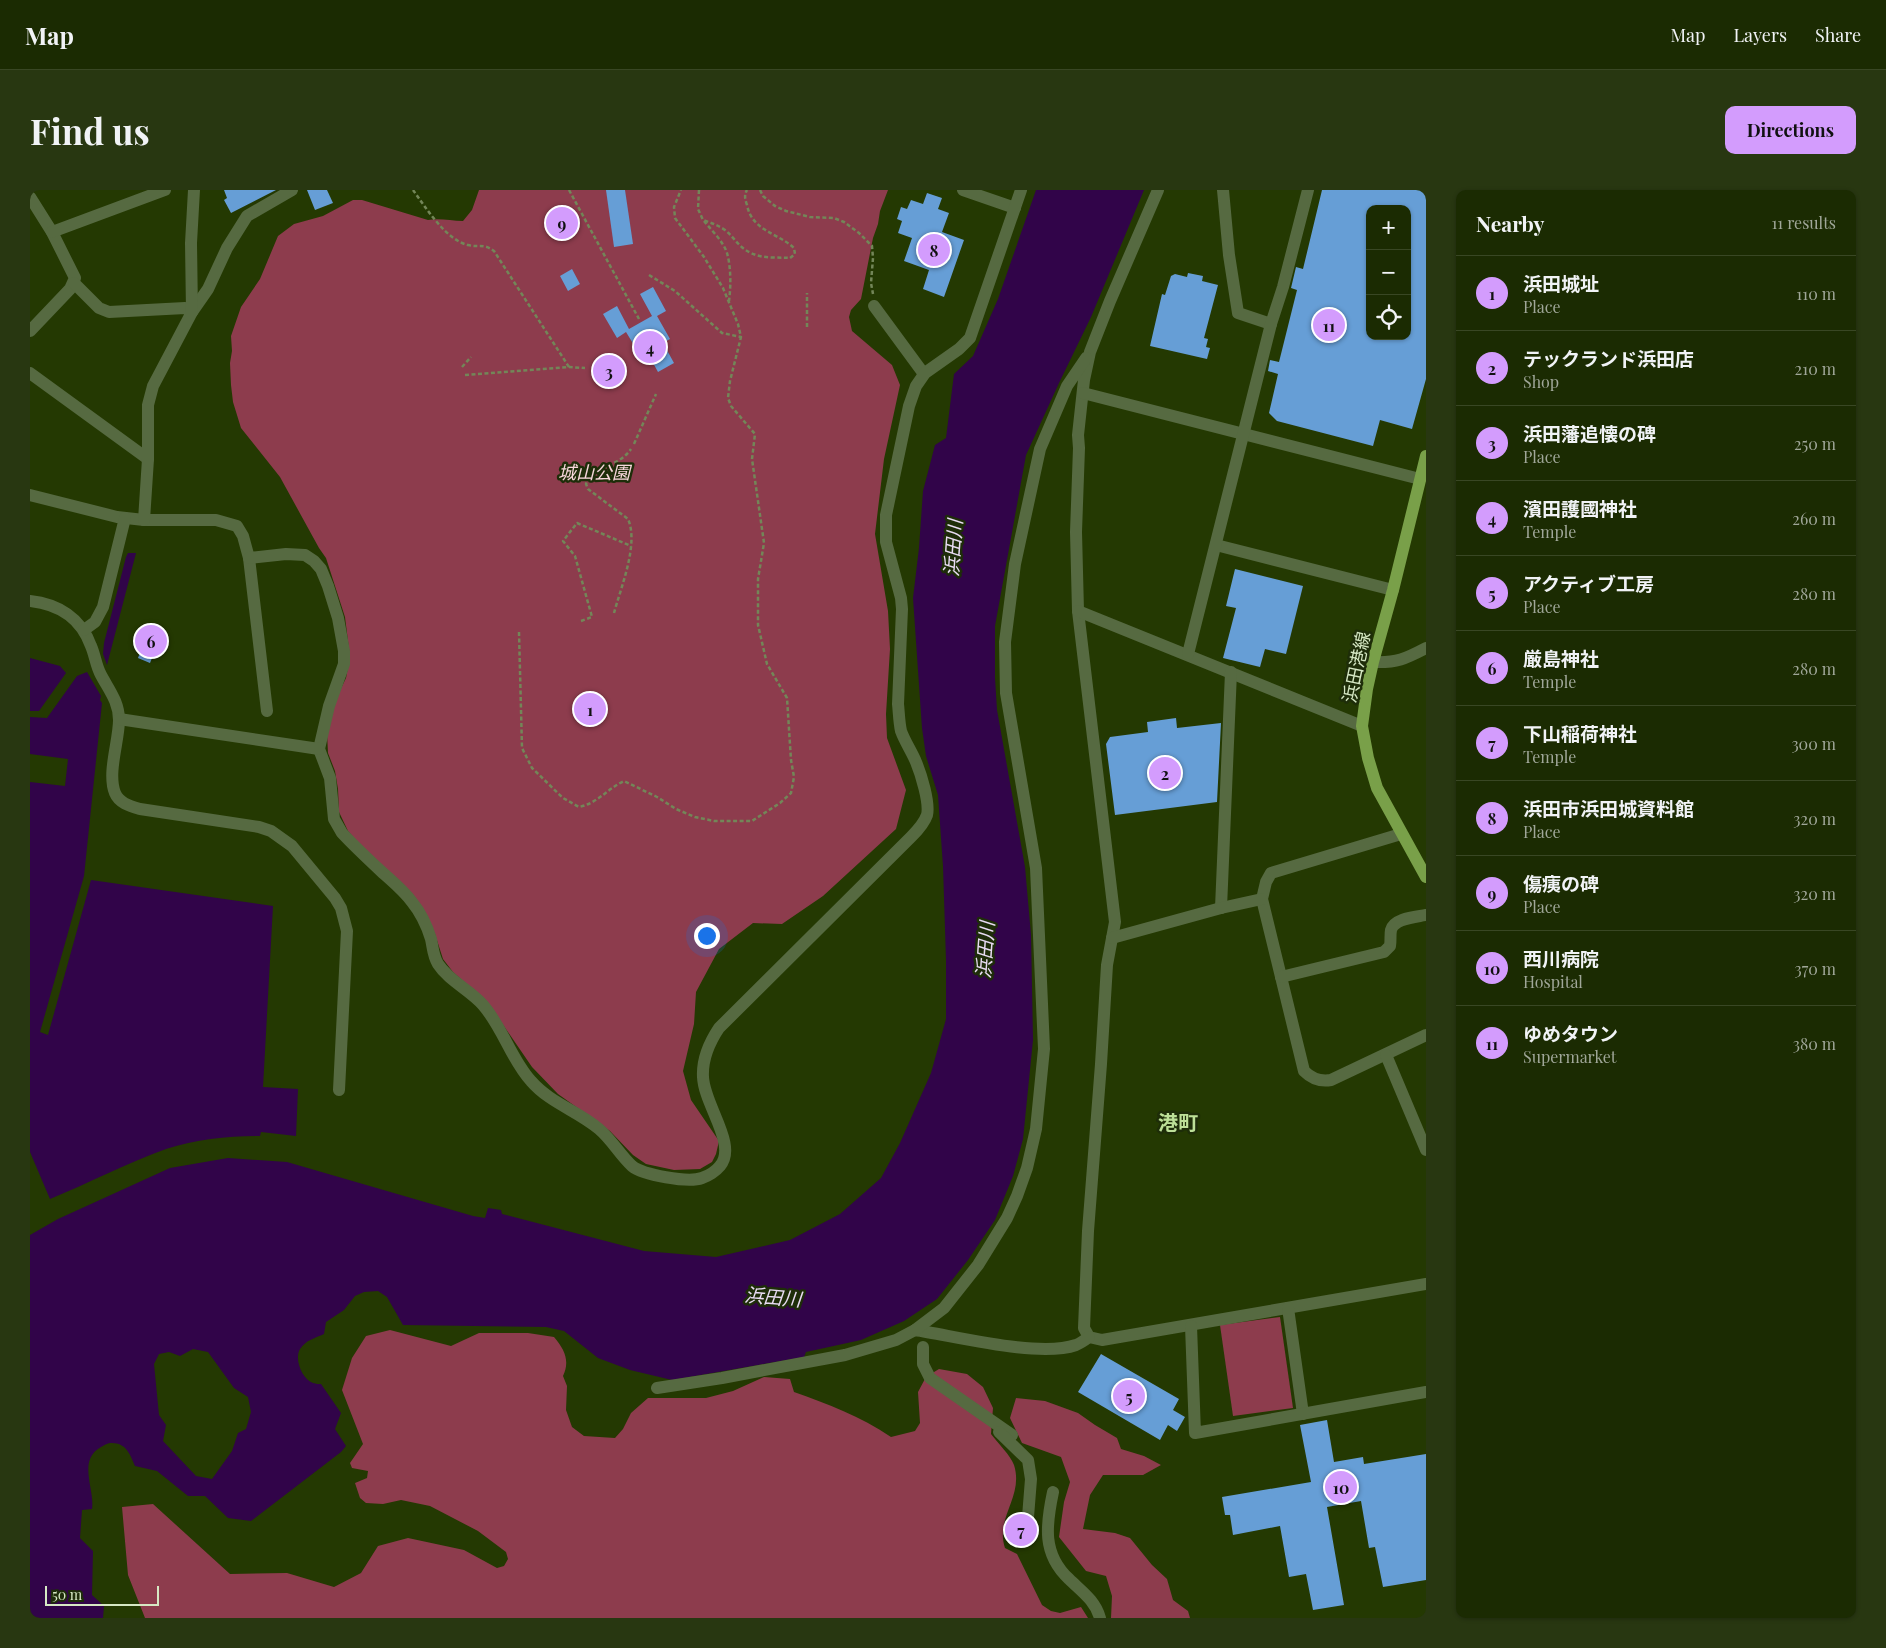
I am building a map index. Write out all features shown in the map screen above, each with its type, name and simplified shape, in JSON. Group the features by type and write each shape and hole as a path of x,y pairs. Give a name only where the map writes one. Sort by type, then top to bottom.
{"main road":[{"name":"浜田港線","path":"1426,456 1373,662 1362,726 1368,758 1377,788 1426,877"}],"street":[{"path":"52,232 131,196 165,190"},
{"path":"192,312 191,243 194,190"},
{"path":"144,520 148,459 148,405 153,386 192,312 208,289 227,248 247,216 292,190"},
{"path":"963,190 1015,208"},
{"path":"249,558 286,554 305,555 314,561 320,569 328,586 338,618 344,651 344,664 329,706 319,749 330,778 334,819 342,833 411,901 424,919 431,939 434,956 439,965 483,1005 496,1022 519,1065 532,1082 547,1096 600,1130 633,1167 641,1172 685,1179 700,1179 721,1166 727,1148 724,1136 705,1095 702,1077 709,1043 718,1028 911,837 927,816 924,788 916,762 902,731 899,718 902,609 901,598 888,550 886,528 889,497 909,406 916,386 925,373 959,349 970,338 1021,190"},
{"path":"1090,1338 1084,1328 1083,1316 1088,1231 1107,965 1115,922 1078,610 1076,532 1078,435 1084,380 1090,352 1158,190"},
{"path":"1223,190 1229,255 1238,313 1270,324"},
{"path":"1188,654 1270,324 1283,287 1308,190"},
{"path":"30,197 52,232 74,274 74,283 70,289 30,331"},
{"path":"74,283 99,308 109,312 185,308 192,312"},
{"path":"874,306 925,373"},
{"path":"657,1388 845,1355 896,1340 915,1330 944,1308 994,1241 1007,1218 1021,1186 1028,1168 1036,1129 1044,1048 1036,868 1006,693 1004,642 1015,564 1040,449 1067,386 1090,352"},
{"path":"30,373 148,459"},
{"path":"1083,393 1420,479"},
{"path":"30,495 125,518 144,520 216,520 237,526 243,536 249,558 267,711"},
{"path":"84,630 95,622 103,607 125,518"},
{"path":"1216,545 1393,590"},
{"path":"30,601 47,604 63,611 79,623 89,640 100,674 114,696 119,720 113,776 115,794 120,800 140,809 259,827 271,831 292,846 342,908 347,931 340,1090"},
{"path":"1078,610 1362,726"},
{"path":"1373,662 1406,659 1426,648"},
{"path":"1221,908 1231,672"},
{"path":"119,720 319,749"},
{"path":"1401,834 1271,874 1268,876 1262,899 1304,1071 1309,1076 1324,1082 1331,1080 1426,1035"},
{"path":"1112,938 1221,908 1262,899"},
{"path":"1281,977 1384,952 1390,946 1390,931 1394,924 1398,921 1426,915"},
{"path":"1386,1055 1426,1150"},
{"path":"915,1330 1031,1348 1058,1348 1076,1345 1090,1338 1102,1340 1191,1326 1426,1284"},
{"path":"1288,1308 1303,1414"},
{"path":"1191,1326 1195,1433 1426,1392"},
{"path":"923,1347 923,1364 930,1378 1012,1435"},
{"path":"994,1424 997,1430 1028,1460 1031,1479 1028,1517"},
{"path":"1053,1492 1047,1522 1051,1554 1058,1567 1090,1599 1100,1618"}],"path":[{"path":"414,190 428,212 453,238 468,245 487,246 494,251 569,366"},
{"path":"569,190 639,319"},
{"path":"519,632 522,748 532,768 563,798 579,807 590,804 612,787 624,781 695,817 714,821 735,822 752,821 791,793 794,777 787,698 767,664 758,625 758,579 764,543 752,459 755,434 731,406 728,398 730,381 741,337 738,324 723,288 704,257 675,218 674,207 681,190"},
{"path":"699,190 698,209 703,220 720,240 727,253 731,287 729,303"},
{"path":"703,220 716,224 726,230 735,243 751,253 763,257 790,258 795,254 794,248 770,234 753,221 748,211 745,196 747,190"},
{"path":"760,190 763,196 775,206 797,215 834,218 844,222 872,246 871,283 874,306"},
{"path":"649,275 675,291 722,333 741,337"},
{"path":"807,293 807,327"},
{"path":"462,367 471,357"},
{"path":"465,375 569,366 585,368"},
{"path":"634,444 656,394"},
{"path":"614,612 631,552 631,526 628,519 588,489 586,484 592,474 624,458 630,449"},
{"path":"581,621 592,617 575,556 563,541 577,523 631,546"}],"green space":[{"name":"城山公園","path":"479,190 888,190 873,238 861,299 851,310 849,317 852,331 892,365 900,385 884,459 875,534 888,611 890,649 886,714 887,738 906,790 896,829 823,896 782,924 753,923 719,949 696,992 694,1024 683,1071 691,1100 719,1141 712,1162 700,1169 674,1170 646,1164 633,1155 610,1131 558,1094 532,1067 488,1003 453,972 443,959 435,934 348,831 339,812 338,789 335,771 328,753 327,733 336,699 346,678 350,657 345,617 326,558 280,477 241,428 233,402 230,363 232,351 231,336 241,307 260,279 278,236 294,224 323,216 353,200 362,200 428,220 463,221 472,210"},
{"path":"1280,1317 1293,1408 1233,1416 1220,1325"},
{"path":"390,1330 451,1346 479,1333 528,1333 554,1337 564,1351 566,1360 563,1376 567,1386 566,1410 572,1427 584,1436 615,1438 623,1429 631,1413 648,1398 706,1398 733,1391 764,1377 790,1379 794,1392 856,1417 891,1437 915,1431 920,1423 918,1392 926,1377 939,1369 967,1374 983,1387 993,1408 991,1434 1007,1453 1014,1465 1015,1487 1004,1526 1005,1548 1017,1554 1042,1605 1051,1611 1060,1613 1081,1607 1088,1618 145,1618 128,1575 122,1507 153,1504 230,1574 287,1573 334,1587 361,1573 378,1546 408,1538 464,1550 497,1568 504,1566 508,1559 506,1552 478,1531 430,1506 401,1500 383,1504 366,1503 360,1498 355,1483 367,1478 368,1471 352,1468 350,1463 363,1444 342,1390 352,1358 366,1336"},
{"path":"1016,1398 1045,1401 1078,1413 1117,1438 1121,1449 1144,1456 1161,1465 1143,1475 1103,1475 1090,1495 1083,1529 1115,1533 1130,1538 1152,1565 1167,1579 1173,1600 1188,1611 1190,1618 1111,1618 1112,1596 1106,1576 1086,1571 1059,1537 1064,1502 1070,1482 1061,1457 1022,1443 1010,1418"}],"water":[{"name":"浜田川","path":"1036,190 1144,190 1091,317 1026,455 995,626 997,710 1025,867 1031,935 1033,1040 1023,1139 1013,1176 995,1220 968,1260 937,1299 904,1321 861,1340 806,1352 804,1357 672,1380 630,1370 598,1358 564,1331 546,1327 403,1325 387,1297 378,1291 364,1292 355,1296 344,1310 326,1322 324,1334 305,1343 298,1353 302,1373 309,1381 321,1384 341,1413 335,1429 346,1446 341,1452 251,1521 228,1518 205,1496 188,1496 157,1471 135,1466 129,1453 117,1443 109,1443 101,1447 90,1459 88,1467 92,1509 82,1510 80,1538 93,1551 92,1595 104,1606 103,1618 30,1618 30,1235 58,1219 170,1168 228,1158 287,1162 473,1216 485,1218 488,1208 501,1210 502,1214 644,1251 716,1257 790,1240 840,1214 881,1178 900,1143 931,1073 946,1019 943,866 938,795 926,756 922,728 913,598 923,491 935,445 946,438 954,374 973,356 998,299","holes":["193,1349 208,1352 234,1388 248,1397 251,1412 246,1429 238,1433 232,1451 212,1479 196,1476 163,1441 166,1425 159,1415 154,1364 159,1354 169,1352 180,1356"]},
{"path":"128,553 136,553 107,665 103,654 104,643"},
{"path":"30,658 60,666 66,673 39,711 30,711"},
{"path":"87,672 101,696 100,700 102,703 84,876 40,1032 48,1035 91,880 273,906 263,1087 298,1089 296,1136 261,1132 260,1136 213,1139 189,1143 137,1160 50,1199 30,1152 30,782 65,786 68,759 30,754 30,717 47,718 77,676"}],"building":[{"path":"224,190 276,190 231,213 224,200 227,198"},
{"path":"307,190 327,190 333,203 315,210"},
{"path":"606,190 625,190 633,244 614,247"},
{"path":"1322,190 1426,190 1426,379 1412,429 1380,420 1373,446 1277,421 1269,413 1278,374 1268,371 1270,360 1279,362 1297,290 1291,288 1296,267 1303,269"},
{"path":"927,193 942,198 938,209 949,213 942,232 964,240 944,297 923,289 929,270 904,261 912,238 898,233 902,221 897,219 901,207 907,209 911,200 923,204"},
{"path":"572,269 580,284 568,291 560,276"},
{"path":"1188,273 1203,276 1202,281 1218,285 1204,338 1208,339 1206,347 1210,348 1207,359 1150,346 1162,294 1165,295 1171,276 1175,274 1187,277"},
{"path":"653,287 666,311 657,316 670,339 663,343 674,363 658,372 647,352 640,355 626,332 617,338 603,314 617,306 629,329 652,316 640,294"},
{"path":"1235,569 1303,586 1286,654 1265,649 1260,667 1223,658 1236,608 1226,606"},
{"path":"143,628 165,637 158,655 154,653 150,663 138,658 142,647 136,645"},
{"path":"1176,718 1177,728 1221,723 1217,802 1115,815 1106,744 1110,737 1148,732 1147,722"},
{"path":"1101,1354 1179,1399 1173,1410 1185,1417 1177,1431 1168,1425 1160,1440 1078,1392"},
{"path":"1327,1420 1334,1462 1363,1457 1364,1464 1426,1454 1426,1580 1383,1587 1375,1547 1369,1548 1361,1501 1327,1507 1344,1605 1313,1610 1306,1574 1289,1577 1280,1526 1233,1535 1230,1515 1225,1515 1222,1497 1311,1482 1300,1425"},
{"path":"1014,1521 1027,1525 1031,1524 1029,1538 1011,1535"}],"place":[{"name":"傷痍の碑","path":"562,223"},
{"name":"浜田市浜田城資料館","path":"934,250"},
{"name":"ゆめタウン","path":"1329,325"},
{"name":"濱田護國神社","path":"650,347"},
{"name":"浜田藩追懐の碑","path":"609,371"},
{"name":"厳島神社","path":"151,641"},
{"name":"浜田城址","path":"590,709"},
{"name":"テックランド浜田店","path":"1165,773"},
{"name":"アクティブ工房","path":"1129,1396"},
{"name":"西川病院","path":"1341,1487"},
{"name":"下山稲荷神社","path":"1021,1530"}],"district":[{"name":"港町","path":"1178,1121"}]}
